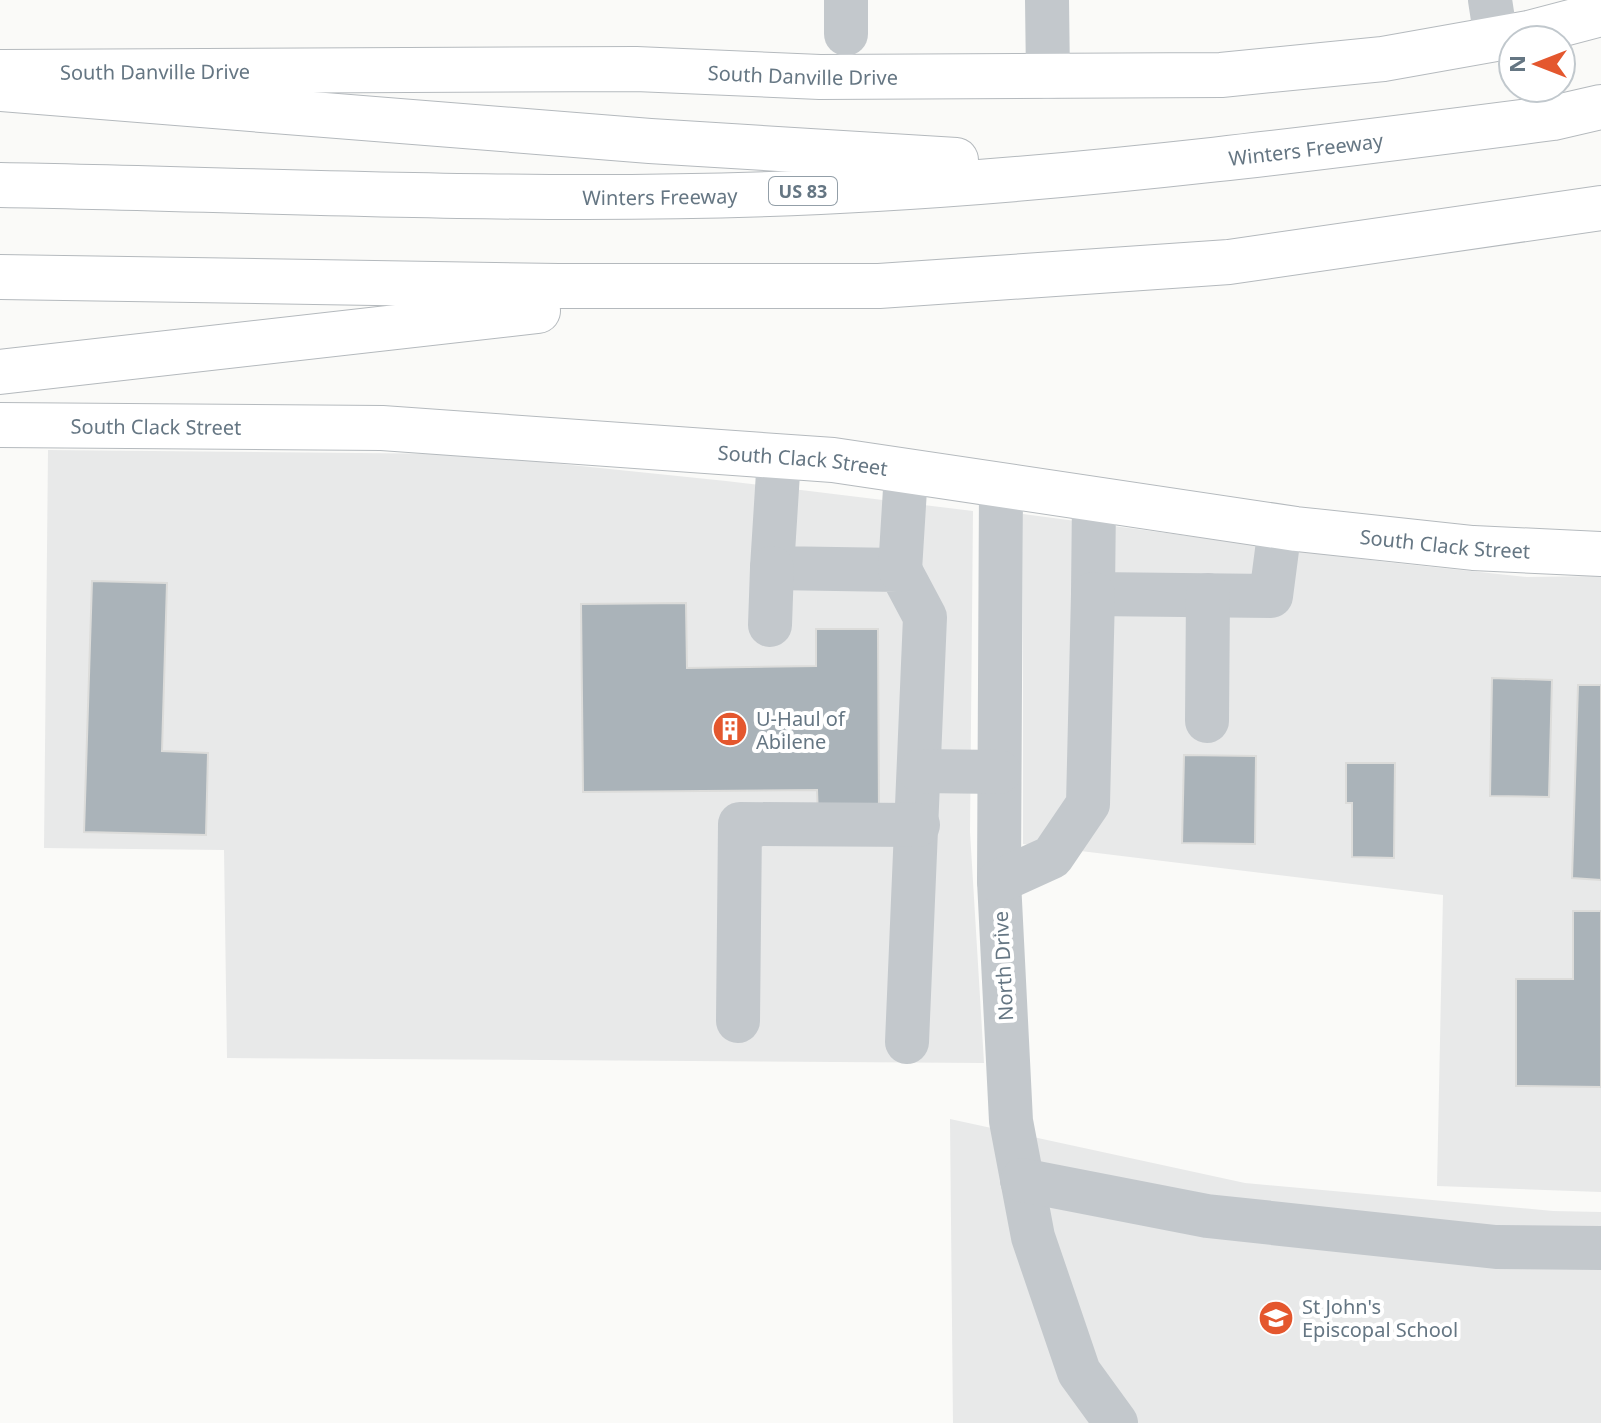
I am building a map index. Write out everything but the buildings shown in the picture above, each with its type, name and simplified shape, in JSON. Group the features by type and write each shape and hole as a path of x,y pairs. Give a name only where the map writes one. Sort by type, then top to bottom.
{"main road":[{"name":"South Danville Drive","path":"0,72 636,69 820,77 1221,75 1383,59 1493,19 1601,14"},
{"path":"0,89 650,141 1118,171"},
{"name":"Winters Freeway","path":"0,185 605,196 875,190 1181,166 1553,118 1601,107"},
{"path":"0,372 480,315 1229,262 1601,208"},
{"path":"0,277 559,286 879,286 941,282"},
{"name":"South Clack Street","path":"0,425 382,428 833,460 1280,527 1473,548 1601,554"}],"street":[{"path":"1047,0 1048,77"},
{"path":"770,625 779,457"},
{"path":"906,473 900,570 925,617 907,1042"},
{"name":"North Drive","path":"1001,487 999,881 1011,1121 1033,1237 1079,1372 1116,1423"},
{"path":"999,881 1052,857 1088,804 1094,500"},
{"path":"1093,594 1271,596 1280,527"},
{"path":"772,568 900,570"},
{"path":"1207,721 1208,595"},
{"path":"920,771 999,772"},
{"path":"738,1021 740,824 918,825"},
{"path":"1022,1180 1207,1216 1496,1247 1601,1248"}],"shaded area":[{"path":"48,450 463,454 973,511 970,832 984,1063 227,1058 224,850 44,848"},
{"path":"1023,514 1386,562 1527,577 1601,576 1601,1192 1437,1186 1443,895 1023,844"},
{"name":"St John's Episcopal School","path":"950,1119 1245,1183 1553,1211 1601,1212 1601,1423 953,1423"}],"place":[{"name":"U-Haul of Abilene","path":"730,729"},
{"name":"St John's Episcopal School","path":"1276,1318"}]}
